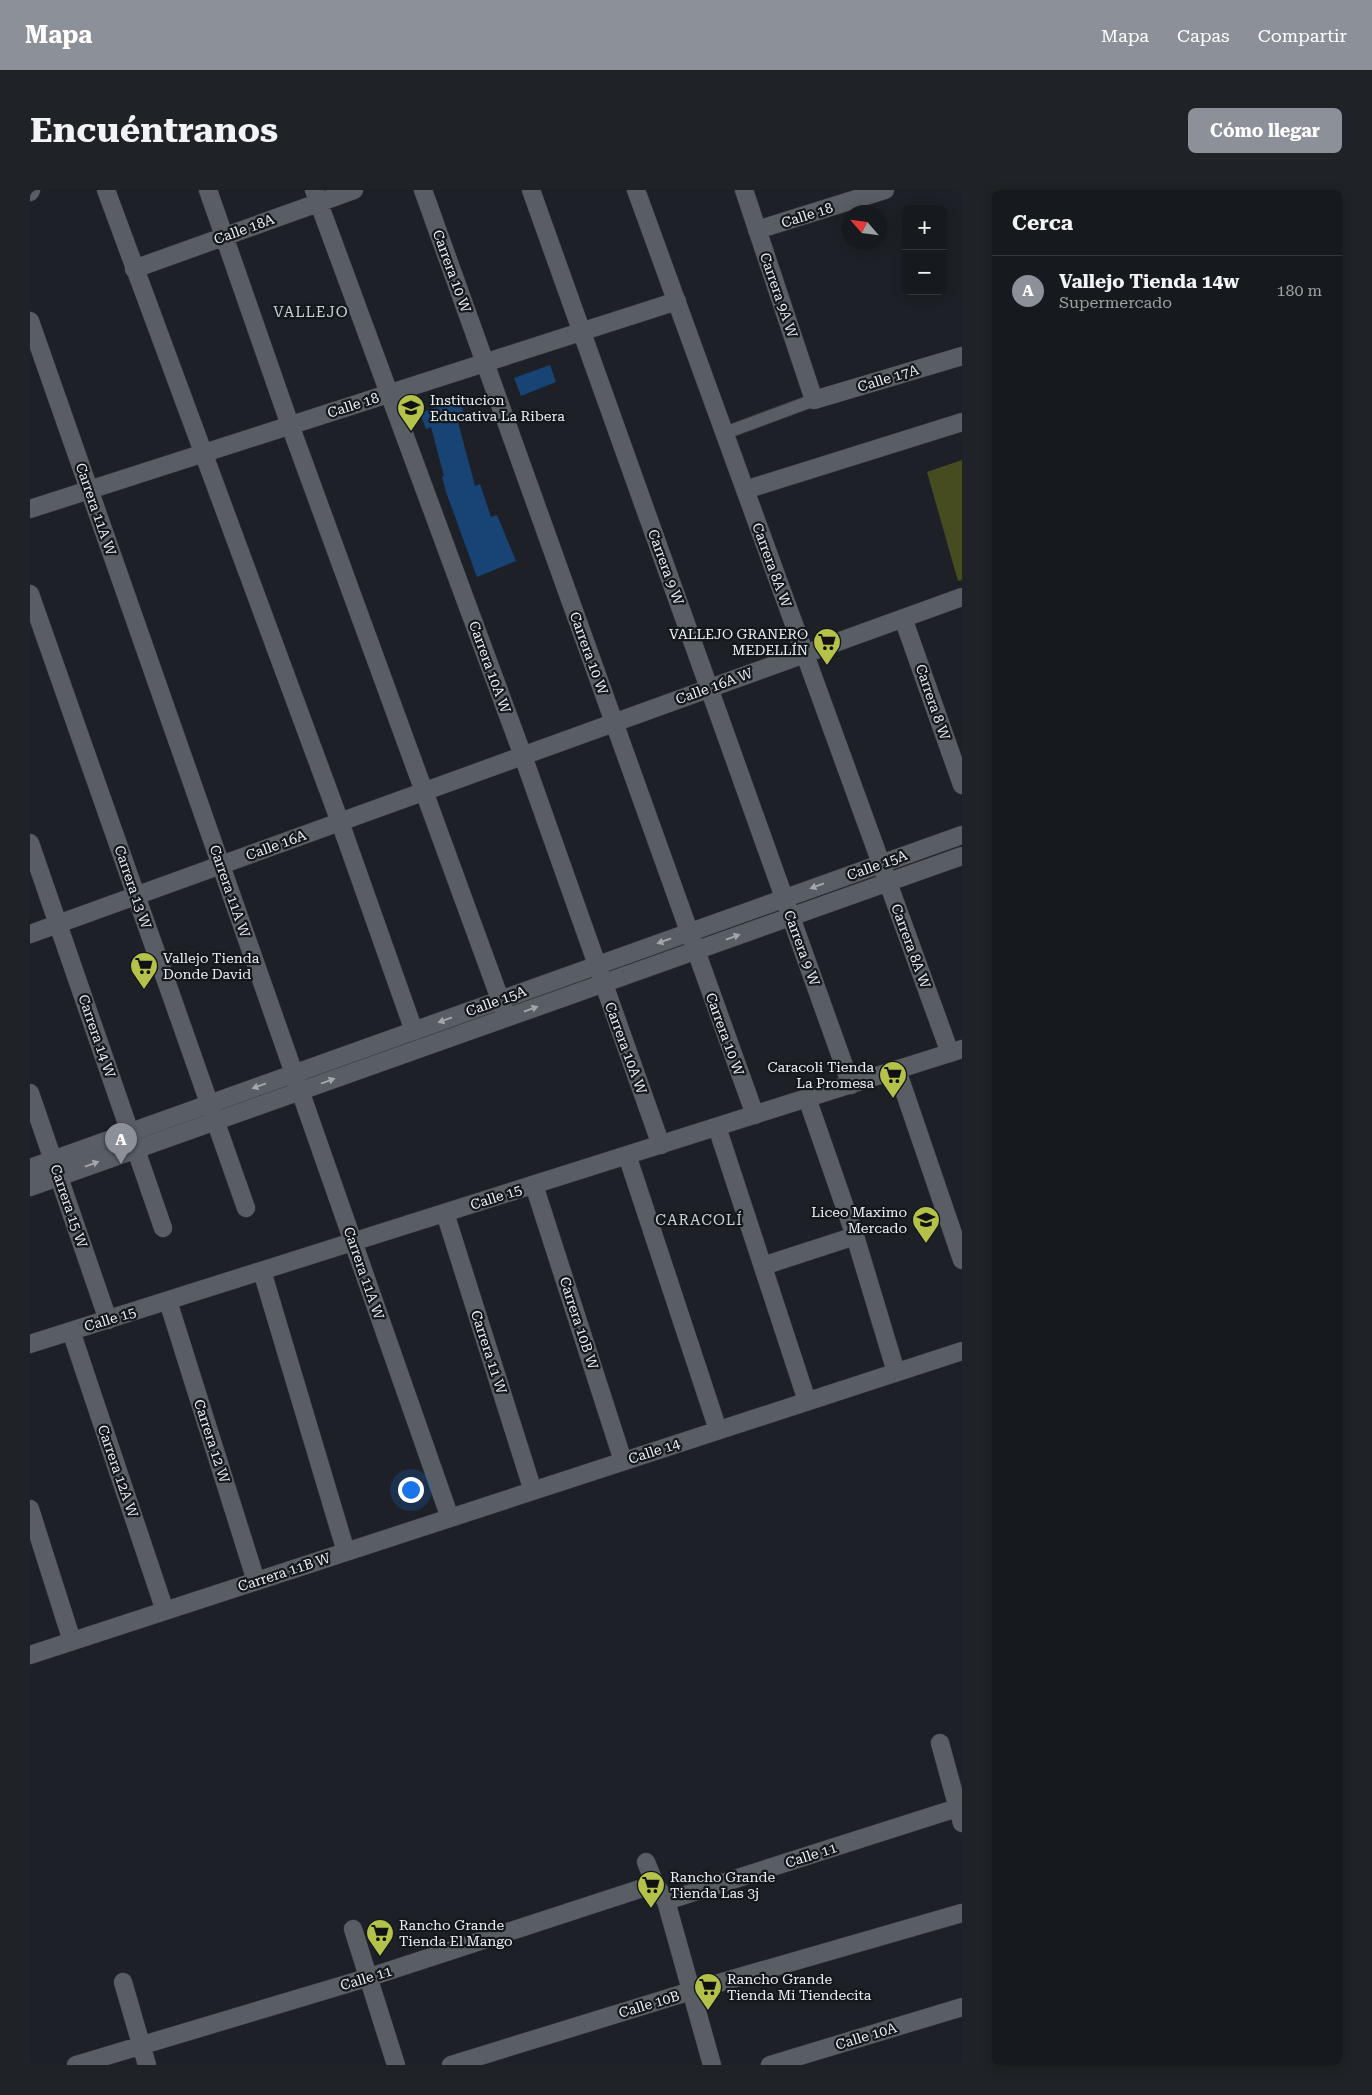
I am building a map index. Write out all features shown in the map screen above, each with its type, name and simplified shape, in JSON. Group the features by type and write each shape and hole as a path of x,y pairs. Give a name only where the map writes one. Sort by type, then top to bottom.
{"street":[{"path":"106,190 202,454 340,822 414,1031"},
{"path":"208,190 290,425 506,1017"},
{"name":"Calle 18A","path":"134,269 224,236 317,196 354,190"},
{"name":"Carrera 10 W","path":"423,190 754,1115"},
{"name":"Carrera 9 W","path":"532,190 851,1084"},
{"name":"Carrera 8A W","path":"636,190 881,864 956,1051"},
{"name":"Carrera 9A W","path":"744,190 814,400"},
{"name":"Calle 18","path":"757,230 854,195 884,190"},
{"name":"Carrera 10A W","path":"317,196 523,756 661,1145"},
{"name":"Calle 18","path":"30,509 677,301"},
{"name":"Carrera 11A W","path":"30,321 450,1518"},
{"name":"Calle 17A","path":"814,400 962,356"},
{"path":"725,433 814,400"},
{"path":"745,490 962,422"},
{"name":"Carrera 13 W","path":"30,594 246,1208"},
{"name":"Calle 16A W","path":"523,756 962,597"},
{"name":"Carrera 8 W","path":"903,618 962,785"},
{"name":"Calle 16A","path":"30,934 523,756"},
{"name":"Calle 15A","path":"133,1141 210,1104 962,835"},
{"name":"Carrera 14 W","path":"30,843 163,1228"},
{"name":"Calle 15A","path":"30,1187 56,1168 133,1141 216,1121 962,856"},
{"path":"394,1038 400,1055"},
{"name":"Calle 15","path":"30,1344 956,1051"},
{"path":"897,1070 962,1260"},
{"name":"Carrera 15 W","path":"30,1093 108,1320"},
{"path":"807,1098 855,1236 896,1372"},
{"path":"717,1127 808,1401"},
{"path":"627,1155 718,1430"},
{"name":"Calle 15A","path":"30,1168 56,1168"},
{"name":"Carrera 10B W","path":"534,1185 623,1461"},
{"name":"Carrera 11 W","path":"445,1213 533,1491"},
{"path":"763,1266 855,1236"},
{"name":"Carrera 11B W","path":"30,1655 346,1552 262,1271"},
{"name":"Carrera 12 W","path":"168,1301 256,1581"},
{"name":"Carrera 12A W","path":"71,1331 165,1611"},
{"name":"Calle 14","path":"346,1552 962,1351"},
{"path":"30,1508 72,1641"},
{"path":"940,1743 957,1786 959,1816"},
{"name":"Calle 11","path":"666,1901 959,1816"},
{"path":"646,1862 655,1884 666,1901 712,2065"},
{"name":"Calle 11","path":"76,2065 370,1977 655,1884"},
{"name":"Calle 10B","path":"451,2065 690,1991 962,1913"},
{"path":"353,1929 370,1977 396,2065"},
{"path":"122,1982 146,2065"},
{"name":"Calle 10A","path":"770,2065 962,2007"}],"green space":[{"path":"962,460 962,580 958,581 927,472"}],"building":[{"path":"550,365 556,382 521,396 514,378"},
{"path":"459,399 465,416 457,418 475,486 480,484 491,517 497,515 516,561 477,577 446,492 442,477 444,476 431,427 426,429 420,413"}],"place":[{"name":"Institucion Educativa La Ribera","path":"411,432"},
{"name":"VALLEJO GRANERO MEDELLÍN","path":"827,666"},
{"name":"Vallejo Tienda Donde David","path":"144,990"},
{"name":"Caracoli Tienda La Promesa","path":"893,1099"},
{"name":"Vallejo Tienda 14w","path":"121,1164"},
{"name":"Liceo Maximo Mercado","path":"926,1244"},
{"name":"Rancho Grande Tienda Las 3j","path":"651,1909"},
{"name":"Rancho Grande Tienda El Mango","path":"380,1957"},
{"name":"Rancho Grande Tienda Mi Tiendecita","path":"708,2011"}],"district":[{"name":"VALLEJO","path":"311,312"},
{"name":"CARACOLÍ","path":"699,1220"}]}
